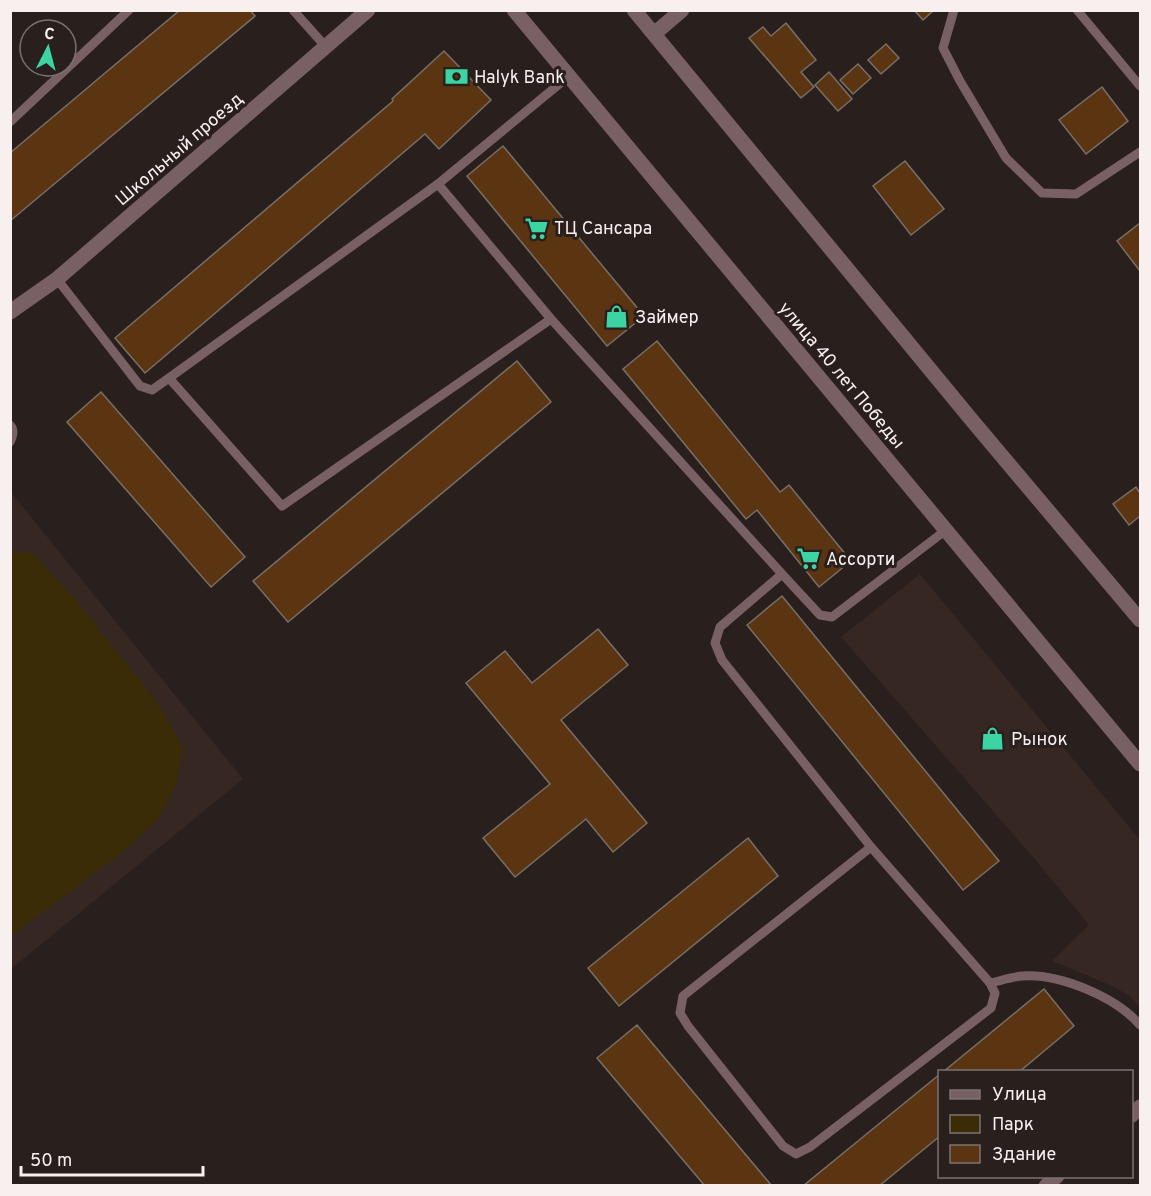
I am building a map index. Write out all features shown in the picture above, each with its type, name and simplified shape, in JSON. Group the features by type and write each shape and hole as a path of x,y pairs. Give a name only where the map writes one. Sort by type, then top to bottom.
{"street":[{"name":"Школьный проезд","path":"10,312 57,279 369,10"},
{"name":"улица 40 лет Победы","path":"514,10 1140,764"},
{"path":"634,10 970,418 1140,620"},
{"path":"654,34 682,10"}],"lane":[{"path":"10,122 129,10"},
{"path":"293,10 326,47"},
{"path":"954,10 943,48 1006,158 1042,193 1076,194 1140,152"},
{"path":"1077,10 1140,86"},
{"path":"57,279 140,386 152,390 438,184 569,76"},
{"path":"438,184 551,319 820,615 832,617 946,530"},
{"path":"169,378 282,507 551,319"},
{"path":"10,425 14,436 10,442"},
{"path":"782,574 720,627 715,643 722,660 871,847 990,983 995,993 991,1008 810,1147 796,1154 783,1146 687,1026 680,1013 683,996 871,847"},
{"path":"990,983 1023,976 1055,978 1096,994 1133,1016 1140,1025"}],"shaded area":[{"path":"10,491 243,779 11,969 10,969"},
{"name":"Рынок","path":"920,574 1140,840 1140,1008 1130,996 1110,985 1052,961 1089,925 1033,857 841,637"}],"green space":[{"path":"11,552 32,553 75,599 159,705 183,748 176,784 158,819 124,851 11,936"}],"building":[{"path":"180,10 250,10 255,16 10,221 10,153"},
{"path":"914,10 934,10 923,20"},
{"path":"786,23 816,60 801,72 814,87 801,98 749,38 763,27 771,36"},
{"path":"886,44 899,58 881,74 868,60"},
{"path":"444,51 491,100 439,149 425,134 145,373 115,338 393,101 392,99"},
{"path":"858,64 871,78 853,94 840,80"},
{"path":"829,72 852,99 838,111 815,85"},
{"path":"1102,87 1128,121 1086,154 1059,120"},
{"path":"503,146 644,316 607,346 467,176"},
{"path":"905,161 944,209 911,235 873,186"},
{"path":"1140,223 1140,271 1117,241"},
{"path":"657,341 780,492 789,485 851,561 819,587 757,510 746,519 623,369"},
{"path":"517,361 551,402 288,622 253,581"},
{"path":"101,392 245,557 211,587 67,422"},
{"path":"1136,487 1140,493 1140,516 1129,525 1113,504"},
{"path":"782,596 999,861 963,890 747,625"},
{"path":"598,629 628,665 561,720 647,823 613,852 586,819 515,877 483,838 550,784 466,683 505,651 532,683"},
{"path":"748,838 778,876 619,1006 588,968"},
{"path":"1044,989 1074,1026 1021,1070 945,1070"},
{"path":"637,1025 772,1186 705,1186 597,1058"},
{"path":"938,1076 938,1138 879,1186 803,1186"}],"place":[{"name":"Halyk Bank","path":"456,77"},
{"name":"ТЦ Сансара","path":"536,228"},
{"name":"Займер","path":"617,317"},
{"name":"Ассорти","path":"808,559"},
{"name":"Рынок","path":"993,739"}]}
